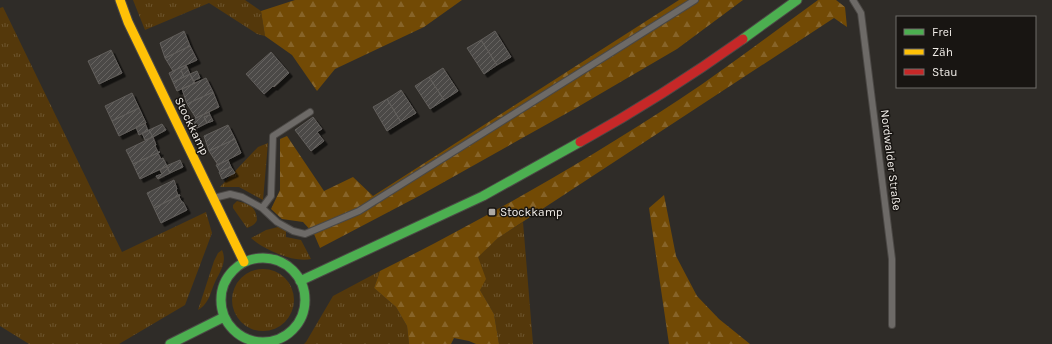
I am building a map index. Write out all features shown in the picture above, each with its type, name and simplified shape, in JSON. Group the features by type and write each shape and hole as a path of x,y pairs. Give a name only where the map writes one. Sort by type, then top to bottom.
{"main road":[{"name":"Stockkamp","path":"120,0 128,22 244,262"},
{"path":"300,281 482,196 608,127 702,68 797,0"},
{"path":"257,258 270,258 282,262 293,270 300,281 304,294 304,307 300,320 292,330 281,338 268,341 254,341 242,336 232,328 224,317 221,304 221,292 226,279 234,269 244,262 257,258"},
{"path":"170,344 224,317"}],"lane":[{"path":"214,198 230,194 242,197 262,208 277,222 293,231 305,234 359,211 695,0"},
{"name":"Nordwalder Straße","path":"853,0 861,13 892,259 892,325"},
{"path":"262,208 271,196 273,136 310,112"}],"green space":[{"path":"133,0 245,0 261,11 265,36 257,34 209,3 145,30"},
{"path":"295,0 462,0 424,27 335,69 317,91 292,55 265,36 261,11"},
{"path":"679,0 743,0 677,49 576,108 419,196 320,248 314,234 303,222 282,219 271,209 280,190 280,139 287,136 324,191 353,177 373,196"},
{"path":"818,0 836,0 845,7 847,27 834,18 498,238 478,257 486,279 480,290 494,314 499,344 476,344 454,338 451,344 409,344 407,326 396,307 374,288 380,271 495,211 570,168 698,87"},
{"path":"3,7 122,252 206,212 212,233 185,305 119,344 29,344 0,326 0,8"},
{"path":"268,143 263,200 239,187 220,187 258,147"},
{"path":"664,195 676,256 697,296 719,319 750,344 669,344 649,208"},
{"path":"237,201 251,206 255,212 257,220 253,225 247,228 233,208 233,205"},
{"path":"523,222 533,344 499,344 494,314 480,290 477,257 498,238"},
{"path":"282,226 286,229 286,237 301,240 311,259 304,260 288,257 263,247 251,238 266,230"},
{"path":"222,250 224,262 207,301 198,310 214,261 218,253"},
{"path":"257,269 269,269 285,278 292,288 294,300 292,312 285,322 269,331 257,331 246,326 237,317 232,306 232,294 237,283 246,274"},
{"path":"380,271 374,288 396,307 407,326 409,344 304,344 333,296"}],"building":[{"path":"184,31 190,46 165,58 160,43"},
{"path":"495,31 511,57 497,65 481,40"},
{"path":"481,40 497,65 484,74 467,48"},
{"path":"190,46 197,60 173,71 165,58"},
{"path":"111,50 122,73 99,84 88,61"},
{"path":"271,52 289,73 264,94 246,74"},
{"path":"186,65 187,67 181,70 184,77 173,82 169,73"},
{"path":"187,67 190,74 184,77 181,70"},
{"path":"443,68 458,91 444,100 429,77"},
{"path":"197,71 200,78 193,81 190,74"},
{"path":"190,74 195,83 177,91 173,82"},
{"path":"429,77 444,100 430,109 415,86"},
{"path":"206,78 213,92 187,104 182,89"},
{"path":"401,90 416,113 401,122 387,99"},
{"path":"213,92 219,107 196,118 187,104"},
{"path":"132,93 139,108 112,121 105,106"},
{"path":"387,99 401,122 387,131 373,107"},
{"path":"139,108 146,123 119,136 112,121"},
{"path":"209,112 210,115 204,117 207,123 195,129 191,120"},
{"path":"210,115 213,121 207,123 204,117"},
{"path":"313,117 322,129 317,132 324,141 311,151 295,130"},
{"path":"145,123 148,131 139,135 136,127"},
{"path":"162,124 166,130 153,137 149,130"},
{"path":"228,125 235,139 209,151 204,136"},
{"path":"149,130 153,137 145,140 142,133"},
{"path":"153,137 155,146 158,152 160,152 133,164 126,150"},
{"path":"235,139 241,153 218,165 209,151"},
{"path":"160,152 158,153 161,159 163,158 167,166 140,179 133,164"},
{"path":"180,160 183,167 170,173 166,166"},
{"path":"228,160 231,167 220,172 216,165"},
{"path":"167,166 170,173 158,179 156,176 162,174 160,170"},
{"path":"231,167 235,173 222,179 219,172"},
{"path":"174,180 178,195 180,195 154,208 147,193"},
{"path":"180,195 179,197 187,210 161,223 154,208"}],"traffic: fast":[{"path":"743,39 797,0"},
{"path":"300,281 483,196 580,142"},
{"path":"263,258 279,261 293,270 302,284 305,300 302,316 293,330 279,339 263,342 247,339 233,330 224,316 221,300 224,284 233,270 247,261 263,258"},
{"path":"170,344 224,317"}],"traffic: slow":[{"path":"120,0 128,22 244,262"}],"traffic: jam":[{"path":"580,142 663,93 743,39"}],"place":[{"name":"Stockkamp","path":"492,212"}]}
